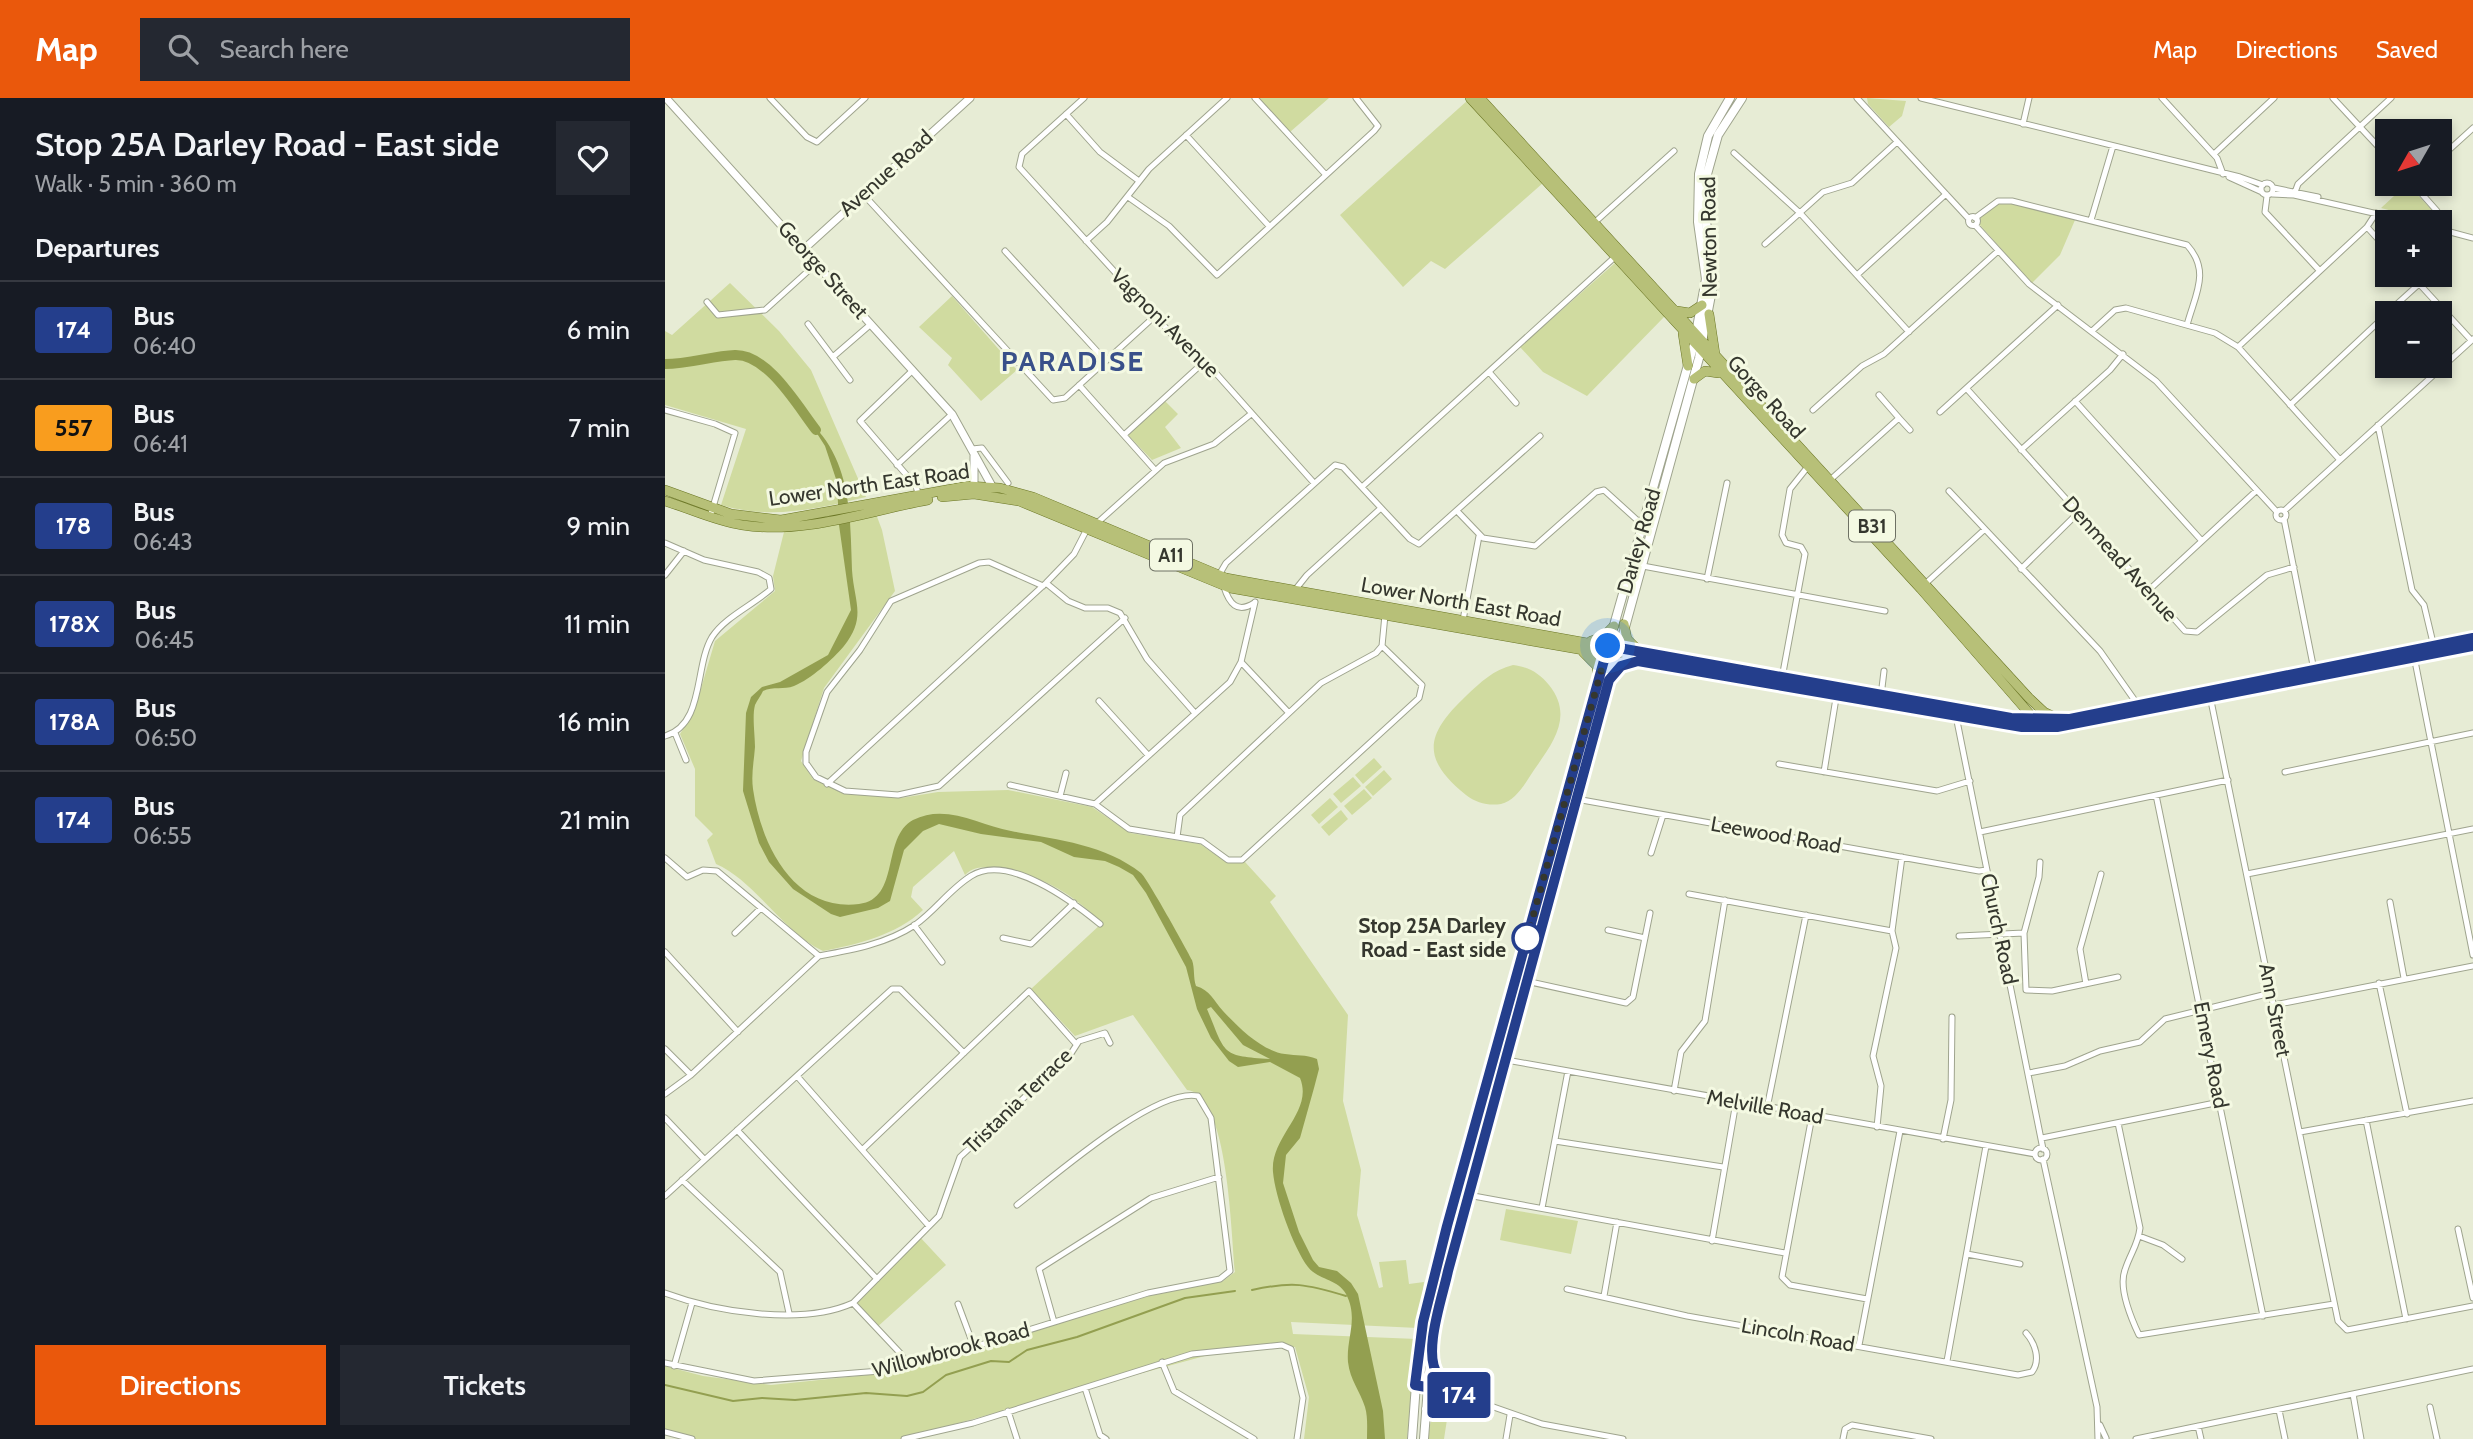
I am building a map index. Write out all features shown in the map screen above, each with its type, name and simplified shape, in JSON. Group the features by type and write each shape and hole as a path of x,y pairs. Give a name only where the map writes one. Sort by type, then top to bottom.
{"main road":[{"name":"Gorge Road","path":"1470,98 1553,178 1682,332 1715,355 1810,465 1829,481 1923,586 2035,724"},
{"name":"Gorge Road","path":"1480,98 1553,189 1592,225"},
{"name":"Newton Road","path":"1698,343 1706,279 1698,222 1699,174 1708,136 1730,98"},
{"name":"Newton Road","path":"1698,343 1709,314 1714,279 1706,221 1706,178 1718,135 1742,98"},
{"path":"1553,178 1553,189"},
{"name":"Gorge Road","path":"1618,254 1672,308 1723,376 2029,698 2043,712 2061,719"},
{"path":"1672,308 1688,314 1702,305"},
{"path":"1709,314 1715,355"},
{"path":"1682,332 1688,366"},
{"name":"Darley Road","path":"1424,1439 1430,1361 1436,1325 1609,680 1614,626 1636,565 1688,366 1698,343"},
{"name":"Darley Road","path":"1648,523 1694,379 1698,343"},
{"path":"1694,379 1708,370 1723,376"},
{"name":"Lower North East Road","path":"665,501 763,527 919,498 993,488 1026,495 1224,587 1256,598 1311,593 1386,612 1462,620 1586,642 1639,656 2035,724 2073,725 2413,654 2473,646"},
{"name":"Lower North East Road","path":"665,490 712,513"},
{"name":"Lower North East Road","path":"974,490 1019,501 1092,526 1219,575 1295,595 1578,650 1612,651"},
{"name":"Darley Road","path":"1412,1439 1423,1322 1496,1058 1535,903 1598,682 1624,624 1636,565"},
{"path":"1224,587 1239,580"},
{"path":"1609,680 1621,666 1639,656 1628,641 1624,624"},
{"path":"1586,642 1600,639 1614,626"},
{"name":"Lower North East Road","path":"2435,650 2473,638"},
{"path":"1578,650 1595,662 1598,682"},
{"name":"Lower North East Road","path":"2035,724 2138,705 2210,696"},
{"name":"Gorge Road","path":"2029,698 2035,724"},
{"path":"1430,1361 1438,1375 1457,1389"},
{"path":"1426,1409 1446,1397 1465,1397"}],"street":[{"name":"George Street","path":"666,98 952,414 993,488"},
{"path":"770,98 807,137 817,142 865,98"},
{"name":"Avenue Road","path":"804,249 970,98"},
{"path":"1084,98 1066,114 1100,152 1139,181"},
{"path":"1086,241 1128,197 1139,181 1227,98"},
{"path":"1255,98 1326,175"},
{"path":"1128,197 1169,226 1217,275 1378,126 1376,120 1356,98"},
{"path":"1857,98 1946,194 1972,218 1975,225 2029,284 2123,354 2162,387 2277,512 2278,519 2284,519"},
{"path":"1921,98 2241,177 2267,191 2294,192 2375,212"},
{"path":"2023,124 2029,98"},
{"path":"2162,98 2214,154 2223,174"},
{"path":"2214,154 2274,98"},
{"path":"2333,98 2375,143"},
{"path":"2294,192 2391,98"},
{"name":"Vagnoni Avenue","path":"1066,114 1022,154 1018,163 1155,316 1182,345 1205,361 1314,483"},
{"path":"2452,147 2473,128"},
{"path":"1186,135 1269,226"},
{"path":"1765,244 1826,189 1851,183 1897,142"},
{"path":"2091,220 2113,146"},
{"path":"1592,225 1674,151"},
{"path":"1734,153 1800,213 1909,332"},
{"path":"2267,191 2265,212 2319,270"},
{"path":"863,194 1049,396 1060,400 1155,316"},
{"path":"1857,275 1946,194"},
{"path":"2424,196 2436,210"},
{"path":"1972,218 2002,200 2187,245 2196,256 2201,269 2187,325"},
{"path":"2238,347 2367,227 2375,214"},
{"path":"2367,227 2375,236"},
{"path":"2452,232 2472,237"},
{"path":"1005,251 1106,361"},
{"path":"1813,410 1862,366 1884,355 1998,251"},
{"path":"1362,487 1618,254"},
{"path":"707,302 718,315 765,310 817,263"},
{"path":"2400,301 2416,287"},
{"path":"2277,512 2284,511 2472,339 2422,287"},
{"path":"1940,412 2058,305"},
{"path":"2092,331 2115,310 2126,308 2215,334 2238,347 2340,460"},
{"path":"808,324 850,380"},
{"path":"834,356 871,324"},
{"path":"2290,405 2375,324"},
{"path":"2021,450 2123,354"},
{"path":"1124,435 1205,361"},
{"path":"913,370 860,421 917,487 919,498"},
{"path":"1489,372 1516,403"},
{"path":"1079,385 1155,470"},
{"name":"Denmead Avenue","path":"1967,389 2185,631 2193,634 2267,575 2294,567"},
{"path":"1879,395 1910,430"},
{"path":"2075,401 2202,541"},
{"path":"665,411 715,424 735,433 712,513"},
{"path":"897,465 952,414"},
{"path":"827,784 1045,584 1075,554 1092,526 1155,470 1169,459 1214,444 1251,414"},
{"path":"1829,481 1899,418"},
{"path":"2378,425 2412,590 2424,605 2435,650"},
{"path":"1219,575 1226,563 1338,464 1410,539 1419,544 1540,436"},
{"path":"972,449 982,448 1008,483"},
{"name":"George Street","path":"972,449 974,490"},
{"path":"1782,680 1805,554 1801,547 1786,543 1782,535 1790,489 1810,465"},
{"path":"1707,579 1727,482"},
{"path":"1457,511 1479,536 1535,546 1600,490 1609,493 1631,515 1648,523"},
{"path":"1949,491 2100,651 2138,705"},
{"path":"2149,590 2256,491"},
{"path":"1295,595 1307,575 1381,508"},
{"path":"2284,511 2315,674"},
{"path":"2021,569 2078,513"},
{"path":"1923,586 1985,530"},
{"path":"1462,620 1479,536"},
{"path":"665,543 728,567 758,572 769,578 771,589 725,623 711,638 691,710 683,726 675,733 665,736"},
{"path":"665,575 684,551"},
{"path":"1125,618 939,786 898,795 845,791 827,784 806,763 806,752 827,692 860,649 891,601 979,563 989,562 1045,584 1068,601 1085,608 1108,608 1125,618 1147,659 1194,712"},
{"path":"1636,565 1885,611"},
{"path":"1307,575 1306,584 1311,593"},
{"path":"1224,587 1230,602 1242,608 1250,622"},
{"path":"1242,608 1256,598"},
{"path":"1095,804 1230,682 1241,662 1256,598"},
{"path":"1177,837 1180,815 1289,713 1328,678 1376,653 1382,646 1386,612"},
{"path":"1010,785 1095,804 1129,829 1202,841 1228,860 1242,860 1419,698 1422,685 1382,646"},
{"path":"2413,654 2473,955"},
{"path":"1241,662 1289,713"},
{"path":"1880,699 1884,671"},
{"path":"1824,772 1837,690"},
{"name":"Ann Street","path":"2210,696 2341,1328 2347,1330 2406,1319"},
{"path":"1099,701 1148,755"},
{"name":"Church Road","path":"1956,712 2043,1149"},
{"path":"675,733 686,760"},
{"path":"2285,772 2473,733"},
{"path":"1779,764 1937,791 1970,781"},
{"path":"1060,796 1066,773"},
{"path":"1980,832 2228,780"},
{"name":"Emery Road","path":"2156,795 2263,1316"},
{"name":"Leewood Road","path":"1565,797 1987,870"},
{"path":"1651,853 1663,814"},
{"path":"2247,874 2473,829"},
{"path":"1877,1127 1881,1086 1873,1056 1896,948 1892,931 1902,857"},
{"path":"665,858 687,877 703,870 717,871 819,956"},
{"path":"2040,862 2039,877 2024,933 2026,990 2052,991 2118,977"},
{"path":"665,1094 691,1075 819,956 865,948 914,925 970,877 981,871 1025,875 1074,903 1100,923"},
{"path":"2086,984 2080,949 2101,874"},
{"path":"1689,894 1892,931"},
{"path":"1674,1091 1681,1052 1706,1021 1725,900"},
{"path":"2390,902 2404,978"},
{"path":"1003,938 1031,944 1074,903"},
{"path":"735,933 761,908"},
{"path":"1517,978 1626,1003 1633,997 1650,913"},
{"path":"1767,1108 1805,915"},
{"path":"914,925 942,962"},
{"path":"1608,930 1645,938"},
{"path":"1959,936 2024,933"},
{"path":"665,952 738,1032"},
{"path":"2274,1005 2473,966"},
{"path":"2379,983 2407,1114"},
{"path":"665,1196 893,989 900,989 964,1053"},
{"path":"863,1149 1029,991 1076,1044 1105,1032 1110,1043"},
{"path":"2029,1073 2065,1066 2099,1051 2140,1042 2165,1019 2271,993"},
{"path":"1943,1139 1951,1100 1952,1017"},
{"name":"Tristania Terrace","path":"853,1303 939,1216 960,1157 1070,1055 1076,1044"},
{"path":"665,1049 691,1075"},
{"name":"Melville Road","path":"1496,1058 2035,1154"},
{"path":"1542,1208 1568,1071"},
{"path":"797,1076 929,1226"},
{"path":"1017,1205 1121,1125 1149,1109 1187,1094 1198,1096 1211,1118 1219,1177 1151,1198 1039,1269 1054,1322"},
{"path":"2299,1132 2473,1101"},
{"path":"1712,1241 1736,1102"},
{"path":"2042,1138 2220,1102"},
{"path":"1812,1116 1785,1253 1784,1282 1867,1298"},
{"path":"665,1118 704,1159"},
{"path":"2366,1120 2406,1319 2473,1306"},
{"path":"2118,1123 2140,1228 2138,1245 2124,1271 2123,1287 2139,1335 2334,1304"},
{"path":"737,1130 877,1279"},
{"path":"1859,1345 1900,1131"},
{"path":"1555,1141 1723,1167"},
{"path":"1947,1361 1986,1146"},
{"path":"2043,1159 2038,1159 2035,1154 2037,1149 2043,1149 2046,1153 2043,1159 2097,1407 2098,1439 2107,1438 2099,1425"},
{"name":"Willowbrook Road","path":"665,1363 737,1380 769,1382 908,1366 1148,1293 1220,1279 1230,1272 1219,1177"},
{"path":"682,1181 780,1272 789,1313"},
{"path":"1457,1193 1785,1253"},
{"path":"1604,1296 1617,1222"},
{"path":"2458,1229 2473,1298"},
{"path":"2139,1236 2163,1245 2182,1259"},
{"path":"1967,1254 2020,1264"},
{"name":"Lincoln Road","path":"1567,1289 1687,1316 2018,1375 2029,1374 2037,1363 2034,1346 2026,1333"},
{"path":"665,1293 692,1303 760,1315 837,1311 853,1303 901,1354 908,1366"},
{"path":"674,1366 692,1303"},
{"path":"958,1304 974,1347"},
{"path":"904,1439 940,1436 1008,1411 1162,1362 1234,1348 1282,1345 1291,1349 1303,1398 1297,1439"},
{"path":"1162,1362 1174,1391 1254,1439"},
{"path":"2136,1439 2473,1369"},
{"path":"1415,1385 1457,1389 1510,1415 1623,1439"},
{"path":"1428,1386 1485,1404"},
{"path":"1085,1388 1100,1435 1106,1439"},
{"path":"2353,1394 2361,1439"},
{"path":"2430,1407 2437,1439"},
{"path":"2279,1410 2285,1439"},
{"path":"1008,1411 1017,1439"},
{"path":"1506,1439 1510,1415"},
{"path":"1843,1439 1845,1429 1851,1424 1926,1439"},
{"path":"2198,1426 2201,1439"},
{"path":"665,1432 692,1439"}],"shaded area":[{"path":"1258,98 1329,98 1290,132"},
{"path":"1867,98 1906,101 1902,116 1889,127 1868,104"},
{"path":"1468,100 1543,183 1445,269 1431,261 1403,287 1340,215"},
{"path":"2394,196 2419,196 2432,210 2389,210 2381,208"},
{"path":"2004,202 2075,220 2060,255 2032,283 1979,224 1979,219 1994,206"},
{"path":"1615,263 1665,316 1587,396 1543,372 1520,347"},
{"path":"730,283 779,331 811,370 866,497 812,509 776,512 758,512 721,505 746,429 665,405 665,331 672,335"},
{"path":"952,296 1017,370 981,401 948,365 952,358 919,327"},
{"path":"1165,401 1178,414 1165,427 1181,448 1152,460 1128,435"},
{"path":"809,421 834,454 846,490 857,618 851,636 844,646 821,669 794,686 763,691 755,705 753,789 757,810 773,852 799,886 816,897 836,904 859,904 872,900 881,891 903,828 925,815 950,814 1011,831 1079,844 1112,855 1141,873 1192,960 1196,986 1208,993 1236,1024 1259,1044 1276,1052 1317,1059 1319,1069 1314,1088 1300,1138 1286,1155 1283,1183 1299,1232 1313,1260 1319,1267 1337,1271 1351,1283 1358,1294 1383,1411 1385,1439 1367,1439 1366,1411 1348,1362 1352,1320 1350,1303 1338,1285 1317,1275 1308,1267 1291,1234 1277,1194 1273,1172 1274,1159 1301,1102 1303,1090 1300,1078 1270,1062 1238,1067 1229,1061 1211,1038 1197,1009 1186,967 1146,893 1133,875 1105,861 1074,857 1041,842 981,834 939,824 923,831 904,850 890,901 878,908 840,917 793,889 769,862 759,843 743,791 746,713 751,697 762,687 780,682 828,655 851,610 839,525 837,482 825,446","holes":["1211,1007 1243,1045 1270,1059 1242,1056 1227,1050 1207,1009"]},
{"path":"876,514 895,591 824,688 801,761 813,779 842,793 901,798 938,792 1008,790 1092,807 1130,833 1200,844 1226,862 1245,862 1276,896 1270,902 1348,1015 1343,1101 1361,1170 1357,1215 1379,1288 1383,1287 1379,1262 1406,1260 1409,1284 1424,1282 1418,1328 1291,1322 1293,1334 1417,1339 1407,1439 1304,1439 1309,1397 1295,1347 1234,1348 900,1439 692,1439 665,1432 665,1366 703,1376 771,1385 896,1372 1149,1296 1223,1281 1235,1272 1229,1200 1220,1140 1212,1115 1201,1097 1187,1090 1133,1015 1075,1036 1031,989 1102,923 1080,903 1056,887 1016,872 982,867 965,875 954,851 913,887 911,897 923,910 912,919 876,937 823,951 795,932 743,882 716,864 707,840 713,834 695,816 695,769 680,734 694,712 715,641 775,591 773,576 784,532"},
{"path":"1513,665 1533,671 1549,685 1560,708 1560,718 1554,739 1524,785 1506,802 1492,805 1470,798 1451,782 1435,757 1434,746 1436,734 1443,722 1466,696 1493,673"},
{"path":"1374,758 1382,767 1363,784 1355,775"},
{"path":"1384,770 1392,779 1373,796 1365,787"},
{"path":"1353,777 1361,786 1341,803 1333,794"},
{"path":"1364,789 1372,798 1352,815 1344,806"},
{"path":"1330,798 1338,807 1319,824 1311,815"},
{"path":"1341,810 1348,819 1329,836 1321,827"},
{"path":"1506,1209 1578,1221 1571,1254 1500,1240"},
{"path":"919,1236 946,1265 875,1329 853,1303"},
{"path":"1450,1400 1444,1439 1428,1439 1436,1410"}],"waterway":[{"path":"665,364 735,355 747,357 770,372 816,430"},
{"path":"1252,1290 1278,1285 1299,1285 1346,1296"},
{"path":"665,1385 733,1401 762,1398 795,1400 866,1393 907,1396 923,1392 946,1375 991,1361 1009,1362 1027,1350 1077,1337 1185,1298 1235,1291"}],"bus line":[{"name":"174","path":"2473,638 2070,719 2042,721 1955,709 1608,646 1535,903 1473,1141 1447,1226 1423,1322 1415,1385 1448,1391 1485,1404 1452,1386 1437,1373 1430,1361 1436,1325 1448,1271 1609,680 1621,666 1638,661 2022,727 2057,727 2473,646"}],"place":[{"name":"Stop 25A Darley Road - East side","path":"1527,938"}],"district":[{"name":"PARADISE","path":"1073,361"}],"route":[{"path":"1527,938 1608,646"}]}
